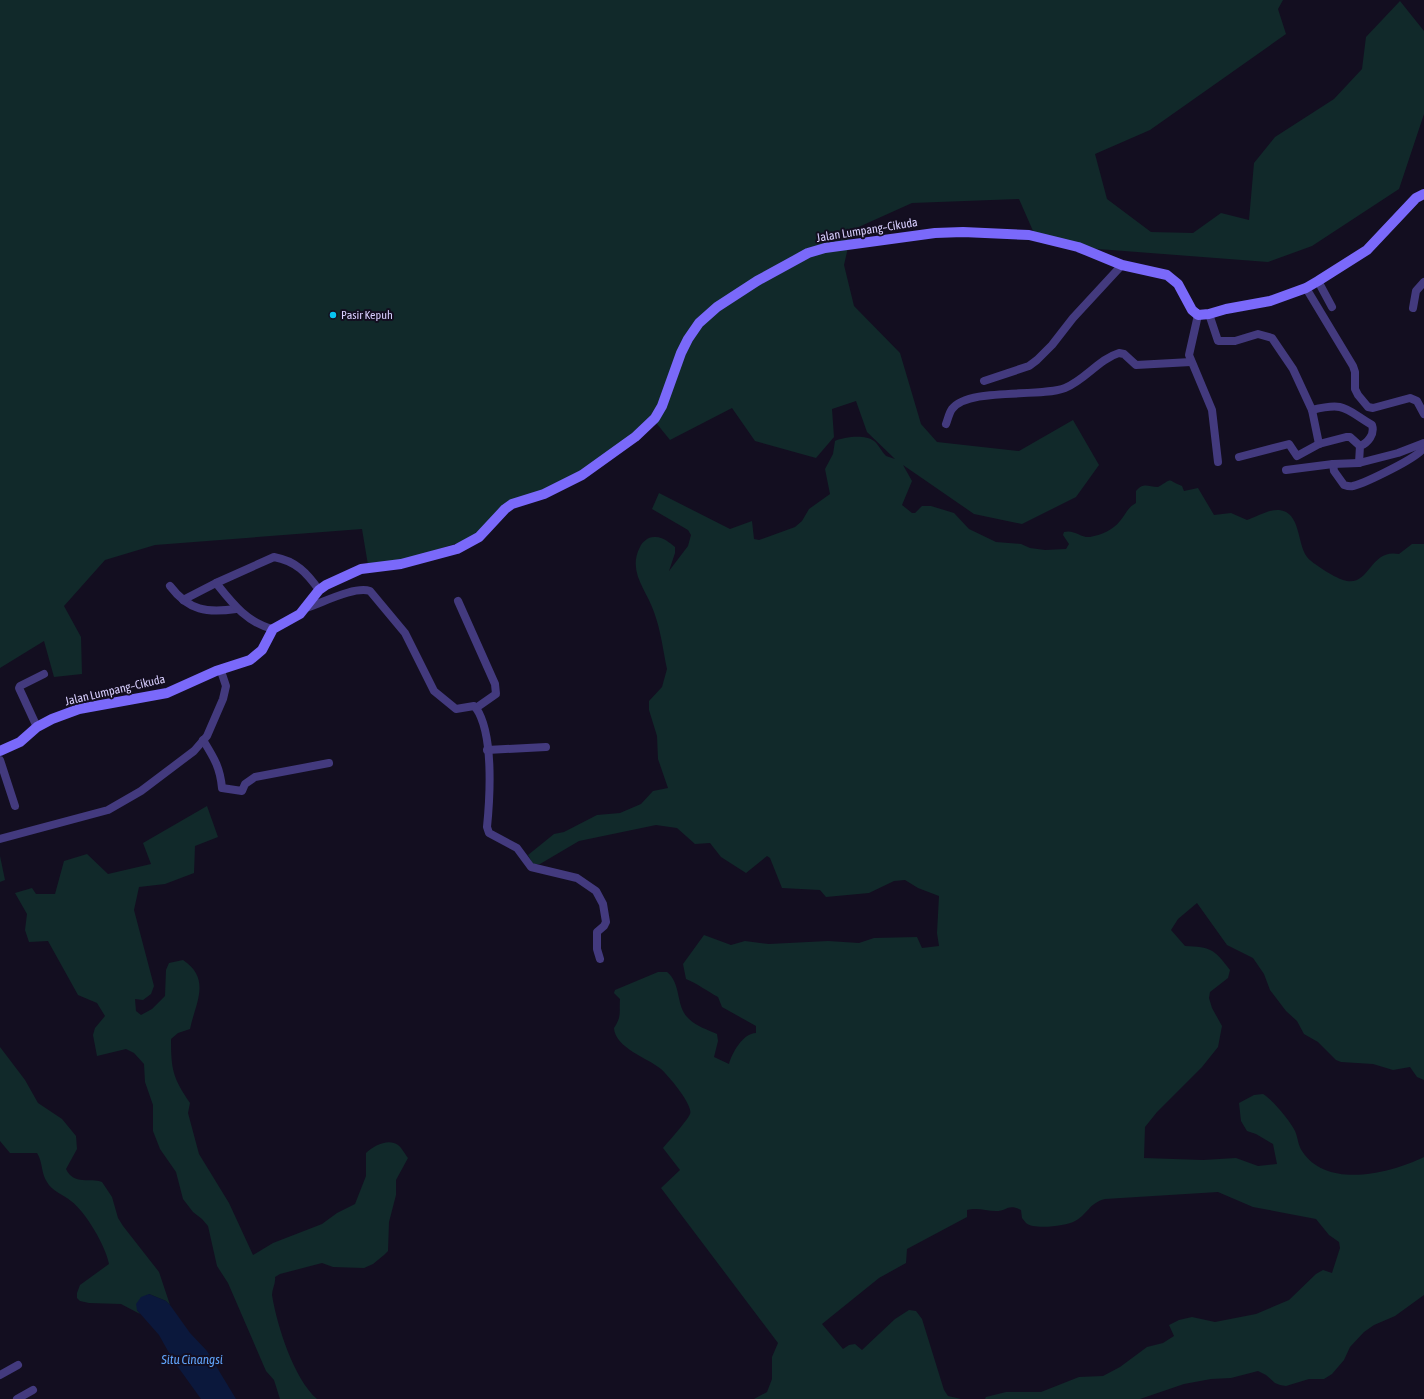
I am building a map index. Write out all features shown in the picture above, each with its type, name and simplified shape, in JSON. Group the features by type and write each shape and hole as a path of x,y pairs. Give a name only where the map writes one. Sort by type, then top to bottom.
{"street":[{"path":"1218,462 1212,410 1190,362 1189,355 1198,315 1270,301 1306,288 1367,250 1416,198 1424,194"},
{"name":"Jalan Lumpang–Cikuda","path":"0,751 20,742 37,727 52,718 79,709 167,693 250,660 262,650 273,629 300,614 319,590 326,585 361,569 401,564 457,549 479,537 505,509 512,504 544,494 582,475 635,437 655,418 662,406 681,353 688,339 699,323 717,307 756,281 808,253 825,248 928,234 997,232 1029,234 1078,247 1122,265 1167,275 1178,284 1192,310 1198,315"},
{"path":"984,380 1029,366 1037,360 1122,265"},
{"path":"1318,281 1332,307"},
{"path":"1413,308 1416,291 1424,282"},
{"path":"1306,288 1353,366 1355,389 1365,405 1373,408 1410,398 1416,401 1424,414"},
{"path":"1209,314 1218,341 1235,341 1258,334 1272,338 1293,369 1312,410 1319,444"},
{"path":"946,424 952,410 963,402 989,395 1028,394 1066,388 1119,353 1124,354 1136,365 1190,362"},
{"path":"1312,410 1332,405 1341,406 1372,425 1373,432 1370,437 1360,446 1359,463"},
{"path":"1239,457 1289,444 1297,456 1319,444 1346,437 1350,437 1360,446"},
{"path":"1286,470 1333,464 1359,463 1398,453 1424,443"},
{"path":"1333,464 1334,471 1344,485 1354,486 1392,469 1419,453 1424,447"},
{"path":"183,600 216,583 274,557 292,562 303,570 319,590"},
{"path":"216,583 236,609 264,627 273,629"},
{"path":"170,586 183,600 202,609 214,612 236,609"},
{"path":"306,608 353,591 362,589 370,591 405,633 434,691 456,709 470,706 476,708 485,728 490,780 487,827 489,833 517,848 531,867 577,878 596,891 603,904 606,922 597,932 597,949 600,959"},
{"path":"458,602 495,684 496,694 476,708"},
{"path":"0,839 108,810 142,791 194,751 206,736 223,699 226,686 221,671"},
{"path":"37,727 19,688 20,686 44,674"},
{"path":"203,740 221,772 222,788 226,789 242,791 246,784 255,777 329,763"},
{"path":"487,750 546,747"},
{"path":"0,760 15,806"},
{"path":"0,1375 18,1365"},
{"path":"18,1399 33,1390"}],"green space":[{"path":"0,0 1283,0 1278,9 1286,34 1150,130 1095,154 1107,199 1151,232 1193,233 1221,213 1249,220 1254,163 1275,137 1334,99 1362,69 1366,37 1400,1 1424,31 1424,114 1399,189 1312,246 1268,262 1098,249 1037,240 1019,199 912,203 852,230 844,265 854,306 900,353 921,424 937,442 1019,451 1073,420 1099,465 1076,497 1022,524 974,514 903,465 912,481 902,505 912,513 915,513 922,506 931,506 954,513 969,529 996,542 1021,544 1030,548 1045,550 1066,549 1069,544 1063,535 1064,532 1068,531 1090,537 1106,532 1114,527 1136,503 1136,491 1139,488 1144,486 1158,487 1170,480 1182,486 1184,491 1198,488 1214,515 1231,513 1247,520 1275,510 1286,512 1295,522 1307,557 1324,570 1343,580 1352,581 1359,579 1381,557 1389,554 1399,554 1412,544 1424,544 1424,1080 1417,1077 1410,1067 1393,1070 1373,1064 1341,1062 1336,1060 1318,1042 1304,1034 1297,1021 1286,1011 1270,990 1264,974 1253,958 1227,945 1197,903 1178,919 1171,930 1185,946 1206,948 1216,953 1230,970 1228,978 1210,992 1209,998 1212,1008 1222,1026 1218,1047 1202,1067 1157,1112 1145,1127 1144,1158 1203,1160 1236,1158 1258,1166 1277,1164 1273,1144 1256,1134 1247,1131 1241,1121 1239,1103 1254,1095 1263,1094 1290,1122 1302,1151 1313,1163 1327,1171 1360,1175 1395,1168 1424,1157 1424,1295 1395,1316 1374,1325 1364,1332 1350,1347 1344,1360 1332,1374 1324,1379 1309,1379 1286,1386 1275,1383 1266,1375 1258,1371 1231,1378 1211,1379 1184,1384 1140,1399 985,1399 986,1397 1006,1392 1041,1392 1079,1377 1103,1376 1120,1367 1147,1347 1163,1343 1174,1336 1169,1325 1179,1320 1192,1317 1215,1322 1256,1314 1289,1300 1316,1274 1323,1270 1332,1273 1340,1248 1339,1242 1329,1235 1316,1219 1253,1207 1218,1192 1105,1199 1095,1203 1083,1215 1071,1223 1043,1227 1026,1223 1022,1218 1021,1210 1013,1207 1000,1211 971,1209 967,1210 967,1217 907,1249 906,1263 879,1278 822,1324 843,1349 849,1345 855,1344 862,1350 895,1319 909,1310 916,1311 922,1319 944,1390 948,1396 961,1399 754,1399 767,1392 772,1379 772,1357 778,1343 661,1188 680,1170 663,1148 678,1131 690,1114 690,1110 680,1091 664,1072 626,1047 616,1035 614,1028 619,1017 620,999 614,993 615,990 658,972 667,972 675,983 685,1014 695,1024 717,1034 718,1041 714,1057 729,1064 735,1049 739,1044 747,1036 756,1033 756,1026 722,1007 718,997 686,979 683,964 704,935 731,945 745,941 769,944 828,941 859,943 874,938 917,937 922,948 939,946 937,933 939,896 918,888 905,880 894,881 869,893 826,897 820,890 782,888 770,858 767,856 746,873 721,857 710,843 695,844 677,828 656,825 579,841 540,864 533,864 528,855 554,834 564,832 597,815 620,813 641,804 653,791 668,788 658,759 657,736 649,710 649,701 662,687 667,669 656,619 637,573 636,565 637,556 642,543 650,538 660,537 675,547 675,553 669,571 688,546 691,535 688,530 652,509 659,493 730,529 752,521 754,539 759,540 795,527 802,521 809,509 830,494 825,469 833,454 835,441 844,438 865,437 876,442 886,456 895,459 867,432 856,401 832,409 834,437 816,458 755,441 732,408 670,440 653,419 618,449 539,495 511,503 478,533 464,541 404,560 368,565 362,529 155,545 105,560 64,606 81,637 82,674 54,677 44,641 0,668"},
{"path":"207,806 218,837 195,846 194,873 165,884 139,887 134,910 154,986 151,994 143,1000 135,999 136,1011 141,1015 152,1009 165,996 166,970 169,963 183,960 192,967 197,975 199,984 198,1001 190,1029 178,1033 171,1039 174,1073 180,1087 190,1103 188,1113 199,1154 229,1203 253,1255 273,1243 322,1224 337,1213 355,1204 366,1176 366,1153 373,1147 386,1142 394,1143 401,1148 408,1158 396,1180 396,1195 389,1222 388,1251 384,1255 373,1264 364,1268 333,1267 322,1263 280,1274 275,1277 272,1295 282,1336 301,1379 317,1399 280,1399 274,1380 266,1371 228,1283 217,1266 208,1226 193,1212 183,1199 176,1172 160,1149 153,1131 153,1105 145,1082 144,1064 134,1053 126,1049 97,1056 93,1035 95,1028 105,1016 97,1003 78,995 48,941 29,942 25,930 27,914 15,893 32,888 36,894 55,894 64,861 87,854 108,874 151,864 143,843"},
{"path":"0,856 5,880 0,882"},
{"path":"0,1047 25,1080 38,1103 62,1119 76,1136 77,1149 66,1169 73,1178 102,1182 112,1197 118,1218 123,1226 159,1272 170,1305 166,1301 149,1294 137,1310 140,1314 121,1304 89,1303 80,1301 77,1298 80,1285 109,1264 107,1257 100,1239 83,1213 71,1201 49,1185 45,1179 37,1153 10,1153 0,1141"}],"water":[{"name":"Situ Cinangsi","path":"149,1294 166,1301 170,1305 190,1333 207,1351 236,1399 201,1399 173,1360 159,1335 137,1310 136,1304 141,1297"}],"place":[{"name":"Pasir Kepuh","path":"333,315"}]}
